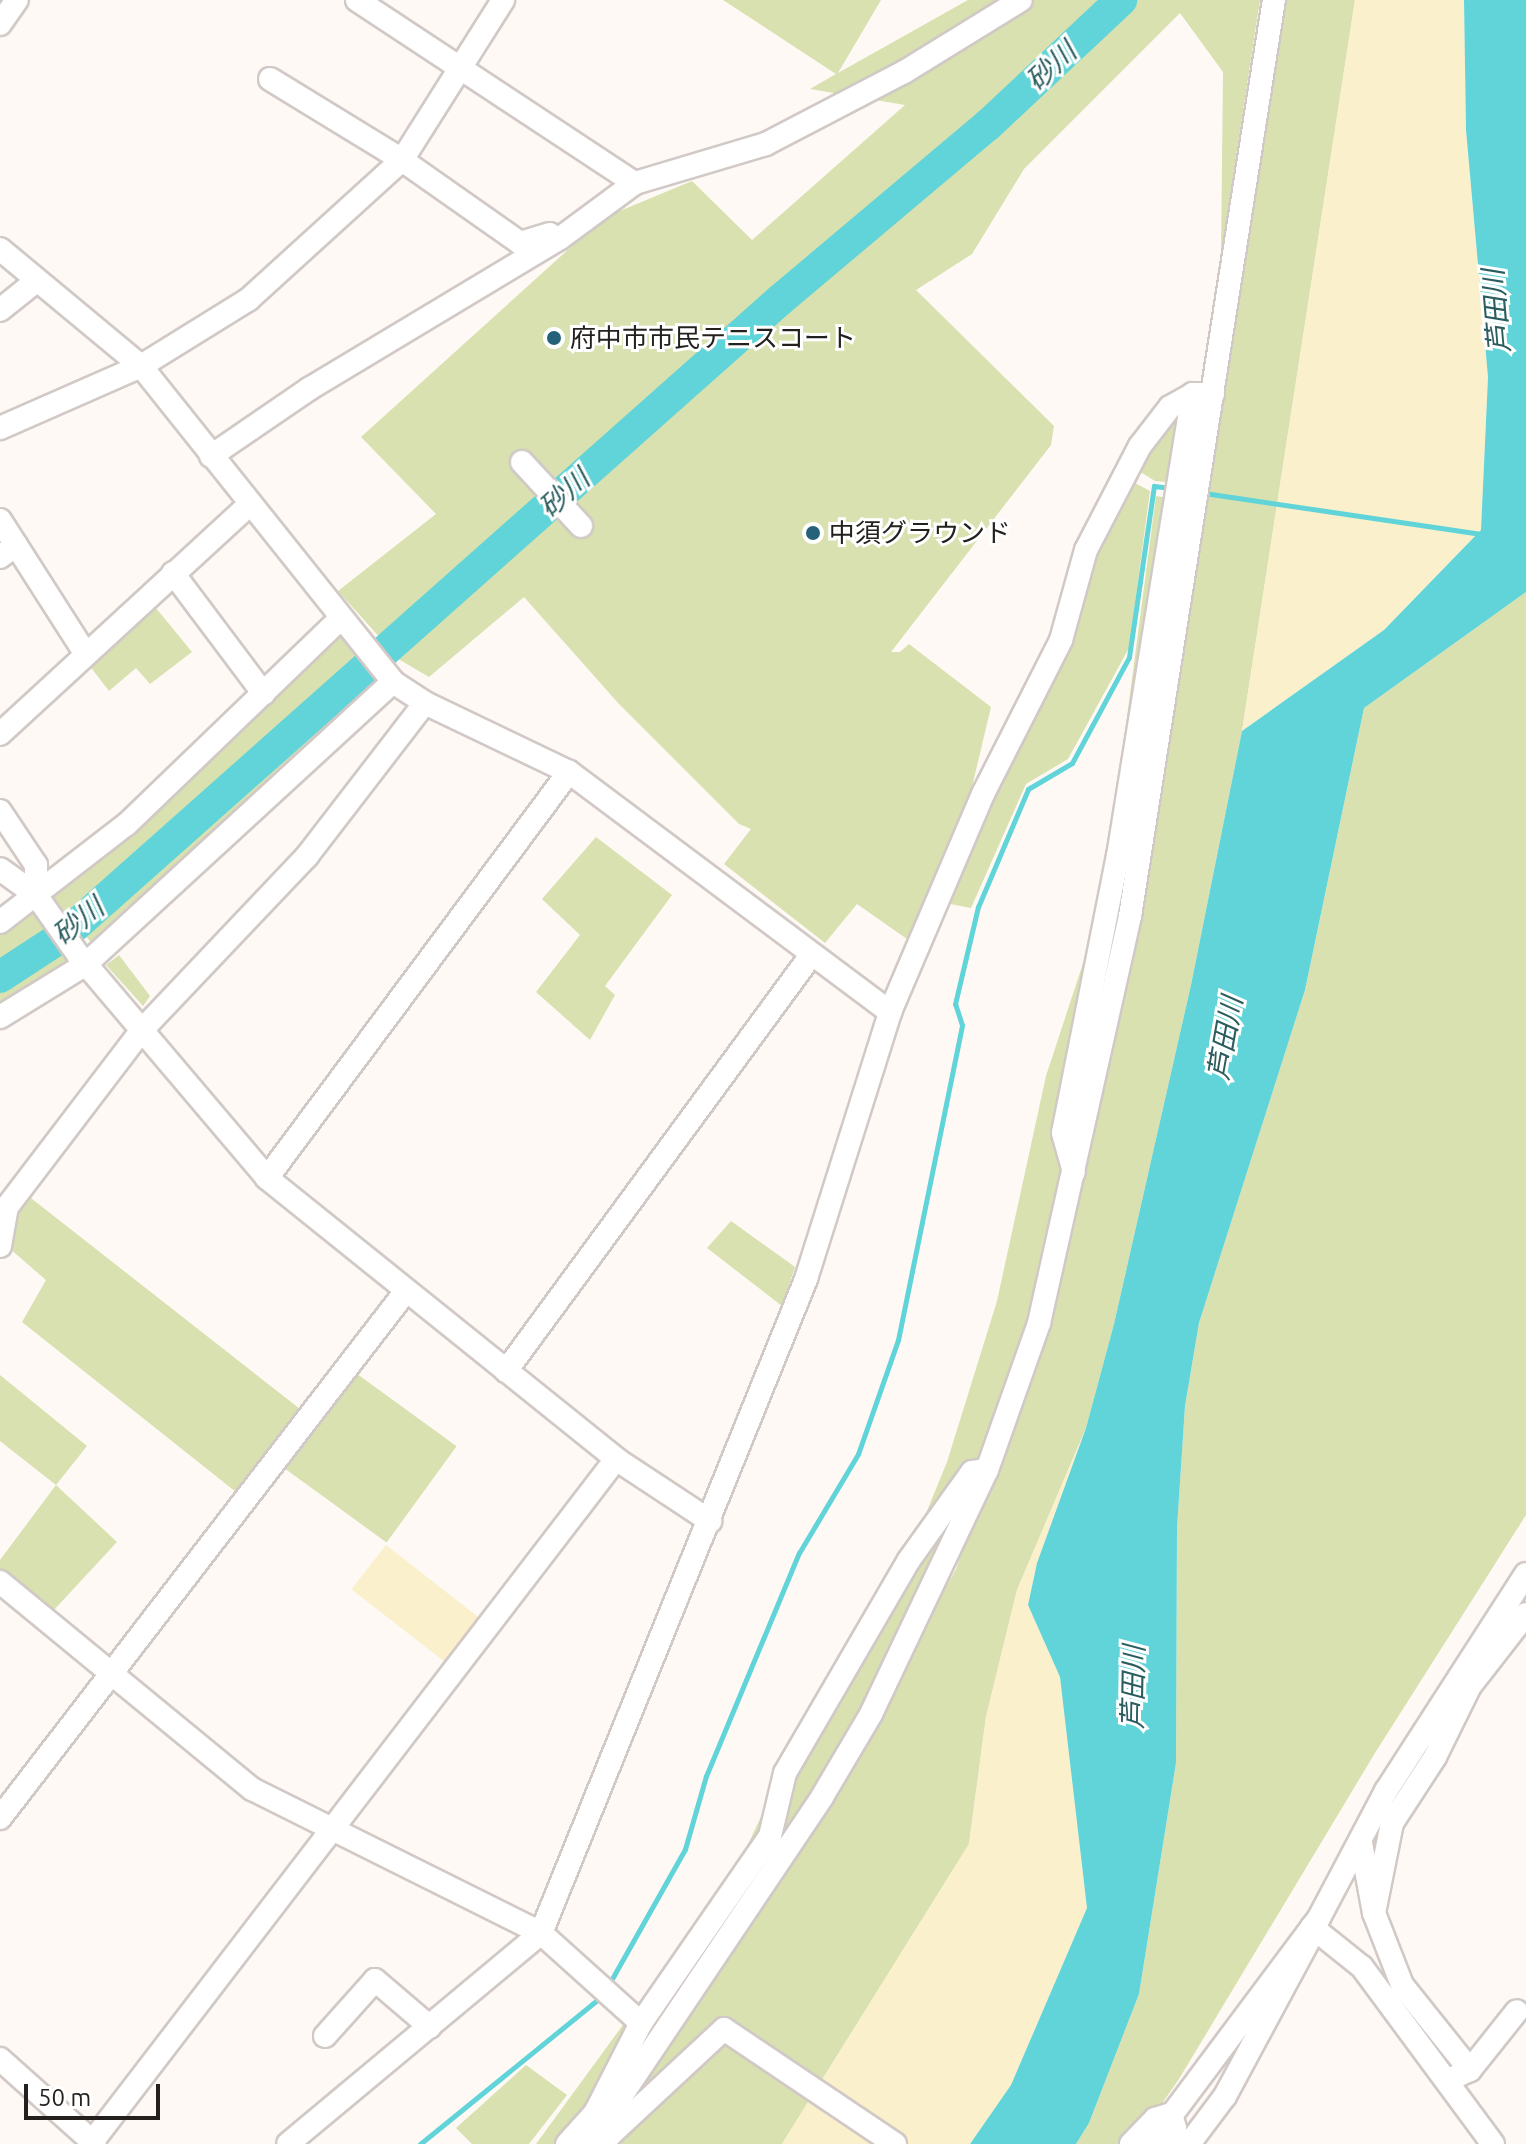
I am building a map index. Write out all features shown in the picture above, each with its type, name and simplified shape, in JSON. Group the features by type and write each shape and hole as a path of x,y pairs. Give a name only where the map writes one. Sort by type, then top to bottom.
{"street":[{"path":"0,24 17,0"},
{"path":"357,0 635,183"},
{"path":"0,428 141,366 249,299 402,160 503,0"},
{"path":"211,456 309,389 559,239 635,183 766,144 904,72 1021,0"},
{"path":"567,2144 595,2129 864,1726 928,1604 987,1470 1039,1323 1075,1175 1130,916 1203,394 1274,0"},
{"path":"270,79 402,160 520,243 552,233 559,239"},
{"path":"0,249 35,282 141,366 339,620 393,682 425,703 569,772 890,1012"},
{"path":"0,310 35,282"},
{"path":"288,2144 541,1933 806,1279 890,1012 983,794 1061,640 1086,550 1140,446 1170,407 1203,394"},
{"path":"522,462 581,526"},
{"path":"0,734 249,505"},
{"path":"0,520 8,551 85,653"},
{"path":"173,573 264,694"},
{"path":"0,922 127,824 339,620"},
{"path":"0,1017 82,960 393,682"},
{"path":"0,1246 7,1207 142,1030 307,856 425,703"},
{"path":"267,1178 569,772"},
{"path":"0,811 36,865 36,895"},
{"path":"0,869 36,895 82,960 267,1178 616,1459 710,1521"},
{"path":"506,1371 812,954"},
{"path":"0,1818 406,1291"},
{"path":"0,2059 94,2143 337,1829 616,1459"},
{"path":"595,2129 641,2023 770,1836 785,1773 909,1560 972,1472 987,1470"},
{"path":"1374,1913 1392,1823 1435,1757 1466,1682 1526,1574"},
{"path":"0,1582 252,1789 541,1933 641,2023"},
{"path":"1150,2144 1316,1922 1349,1868 1386,1791 1466,1682 1526,1614"},
{"path":"1361,1843 1374,1913 1402,1985 1470,2070"},
{"path":"1316,1922 1362,1967 1449,2080 1493,2144"},
{"path":"1189,2144 1225,2096 1311,1945 1316,1922"},
{"path":"325,2036 375,1980 430,2027"},
{"path":"1449,2080 1470,2070 1517,2011"},
{"path":"595,2129 610,2135 724,2029 895,2144"},
{"path":"1131,2144 1155,2119 1171,2114"},
{"path":"1170,2144 1175,2128 1171,2114"}],"green space":[{"path":"723,0 881,0 838,73 968,0 1260,0 1221,254 1223,72 1180,13 1024,169 972,254 916,290 1054,426 1051,445 891,652 900,652 909,644 991,707 971,791 907,939 857,904 825,943 724,864 751,829 739,824 619,704 524,597 429,677 400,660 338,591 436,514 361,437 603,218 692,181 752,240 905,105 810,89 836,74"},
{"path":"1284,0 1355,0 1242,731 1191,985 1114,1324 1086,1428 1017,1590 986,1717 969,1844 782,2144 598,2144 819,1815 956,1569 1043,1332 1133,948"},
{"path":"1199,411 1191,484 1155,481 1134,468 1165,424"},
{"path":"1135,483 1150,491 1129,648 1068,759 1026,784 971,908 945,903 1093,548"},
{"path":"1156,496 1188,501 1121,923 1058,1208 995,1430 914,1618 776,1852 578,2144 536,2144 736,1870 765,1808 888,1606 947,1462 997,1301 1046,1076 1088,948 1119,778"},
{"path":"1526,592 1526,1515 1375,1753 1179,2079 1134,2144 1076,2144 1089,2123 1139,1994 1176,1763 1177,1528 1185,1406 1199,1323 1305,990 1364,708"},
{"path":"151,602 192,652 150,684 136,668 109,691 86,661"},
{"path":"337,631 382,681 91,942 46,893"},
{"path":"596,837 672,895 605,986 615,995 590,1040 536,992 580,935 542,899"},
{"path":"30,906 69,959 0,1007 0,926"},
{"path":"119,955 150,996 143,1006 106,965"},
{"path":"27,1195 300,1409 236,1492 22,1322 46,1280 9,1248 14,1212"},
{"path":"731,1221 795,1267 782,1306 707,1248"},
{"path":"353,1371 457,1446 387,1543 283,1467"},
{"path":"0,1375 87,1446 56,1485 0,1441"},
{"path":"56,1485 117,1542 52,1612 0,1572 0,1560"},
{"path":"526,2065 567,2095 529,2144 472,2144 456,2128"}],"sand":[{"path":"1355,0 1464,0 1466,130 1488,377 1481,530 1384,630 1242,731"},
{"path":"1086,1428 1037,1563 1028,1605 1060,1677 1087,1908 1011,2085 970,2144 782,2144 969,1844 986,1717 1017,1590"},
{"path":"386,1545 483,1621 448,1665 352,1589"}],"water":[{"name":"芦田川","path":"1464,0 1526,0 1526,592 1364,708 1305,990 1199,1323 1185,1406 1177,1528 1176,1763 1139,1994 1089,2123 1076,2144 970,2144 1011,2085 1087,1908 1060,1677 1028,1605 1037,1563 1086,1428 1114,1324 1191,985 1242,731 1384,630 1481,530 1488,377 1466,130"}],"waterway":[{"name":"砂川","path":"0,977 67,933 780,300 988,125 1121,0"},
{"path":"609,1984 685,1849 706,1776 799,1553 858,1454 898,1340 962,1025 955,1004 978,907 1028,789 1072,763 1129,657 1154,486 1171,488"},
{"path":"1204,493 1483,534"},
{"path":"420,2144 602,1996"}],"place":[{"name":"府中市市民テニスコート","path":"554,338"},
{"name":"中須グラウンド","path":"813,533"}]}
